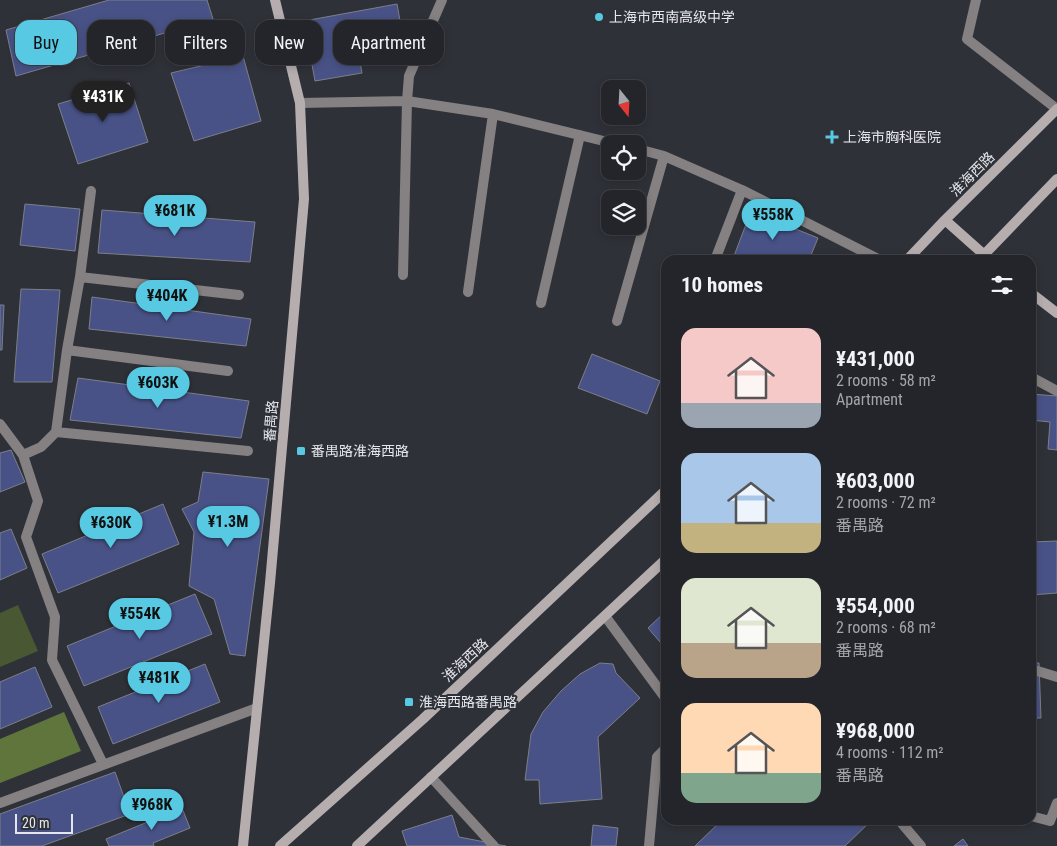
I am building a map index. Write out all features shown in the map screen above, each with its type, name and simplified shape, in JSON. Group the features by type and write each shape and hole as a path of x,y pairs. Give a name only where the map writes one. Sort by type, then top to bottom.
{"main road":[{"name":"番禺路","path":"243,846 270,583 304,199 300,103 275,0"},
{"name":"淮海西路","path":"912,255 1057,109"},
{"path":"987,255 1057,179"},
{"path":"946,220 981,255"},
{"path":"1036,296 1057,313"},
{"name":"淮海西路","path":"280,846 422,719 661,495"},
{"path":"357,846 661,564"}],"lane":[{"path":"403,275 408,76 442,0"},
{"path":"976,0 967,39 1057,109"},
{"path":"300,103 407,101 493,114 601,140"},
{"path":"468,292 493,114"},
{"path":"541,303 580,135"},
{"path":"646,151 664,156 742,190 870,255"},
{"path":"618,321 664,156"},
{"path":"717,255 742,190"},
{"path":"23,455 41,447 56,432 91,192"},
{"path":"80,277 239,295"},
{"path":"67,350 228,371"},
{"path":"1036,380 1057,391"},
{"path":"0,424 23,455 38,501 26,537 55,617 52,660 103,764"},
{"path":"56,432 248,451"},
{"path":"604,616 661,692"},
{"path":"1036,671 1057,677"},
{"path":"0,803 257,708"},
{"path":"649,846 657,757 661,753"},
{"path":"431,777 494,846"},
{"path":"1036,817 1050,821 1057,803"},
{"path":"903,825 922,846"}],"green space":[{"path":"18,605 38,651 0,667 0,613"},
{"path":"64,712 81,751 0,783 0,739"}],"building":[{"path":"109,0 207,0 213,19 165,20 165,33 155,36 155,20 87,20 87,55 77,58 77,20 40,20"},
{"path":"397,4 400,20 333,20 333,65 361,65 362,73 315,81 312,65 323,65 323,20 309,20"},
{"path":"15,27 15,65 54,65 16,76 6,30"},
{"path":"245,63 261,121 194,141 171,73 205,65 245,65"},
{"path":"129,83 148,142 78,164 58,104"},
{"path":"25,204 80,209 75,251 20,245"},
{"path":"102,210 255,222 250,262 98,253"},
{"path":"751,211 818,238 811,255 734,255"},
{"path":"21,289 60,290 52,382 14,382"},
{"path":"92,297 251,319 246,346 89,329"},
{"path":"0,305 4,305 2,350 0,350"},
{"path":"592,354 660,381 647,414 578,388"},
{"path":"78,378 249,401 241,438 70,420"},
{"path":"1036,394 1057,396 1057,450 1048,449 1050,422 1036,421"},
{"path":"11,450 25,482 0,492 0,453"},
{"path":"203,472 269,479 245,656 230,654 214,599 189,586 194,532 182,509 198,502"},
{"path":"163,504 179,544 58,593 42,554"},
{"path":"11,529 27,568 0,580 0,533"},
{"path":"1057,541 1057,593 1036,595 1036,542"},
{"path":"195,594 212,634 84,686 67,646"},
{"path":"661,616 661,643 648,628"},
{"path":"600,663 613,664 616,673 640,698 598,737 602,799 540,804 539,780 525,780 531,734 543,712 561,691 580,674"},
{"path":"1036,663 1039,663 1041,718 1036,718"},
{"path":"205,664 220,702 113,744 98,707"},
{"path":"35,667 52,707 0,729 0,682"},
{"path":"115,772 130,814 42,846 0,846 0,814"},
{"path":"182,808 190,828 153,843 154,846 109,846 106,839"},
{"path":"452,815 459,837 506,846 407,846 402,831"},
{"path":"593,825 618,828 616,846 591,846"},
{"path":"717,825 867,825 845,846 695,846"},
{"path":"963,839 968,846 954,846"}],"place":[{"name":"上海市西南高级中学","path":"599,17"},
{"name":"上海市胸科医院","path":"832,137"},
{"name":"番禺路淮海西路","path":"301,451"},
{"name":"淮海西路番禺路","path":"409,702"}]}
